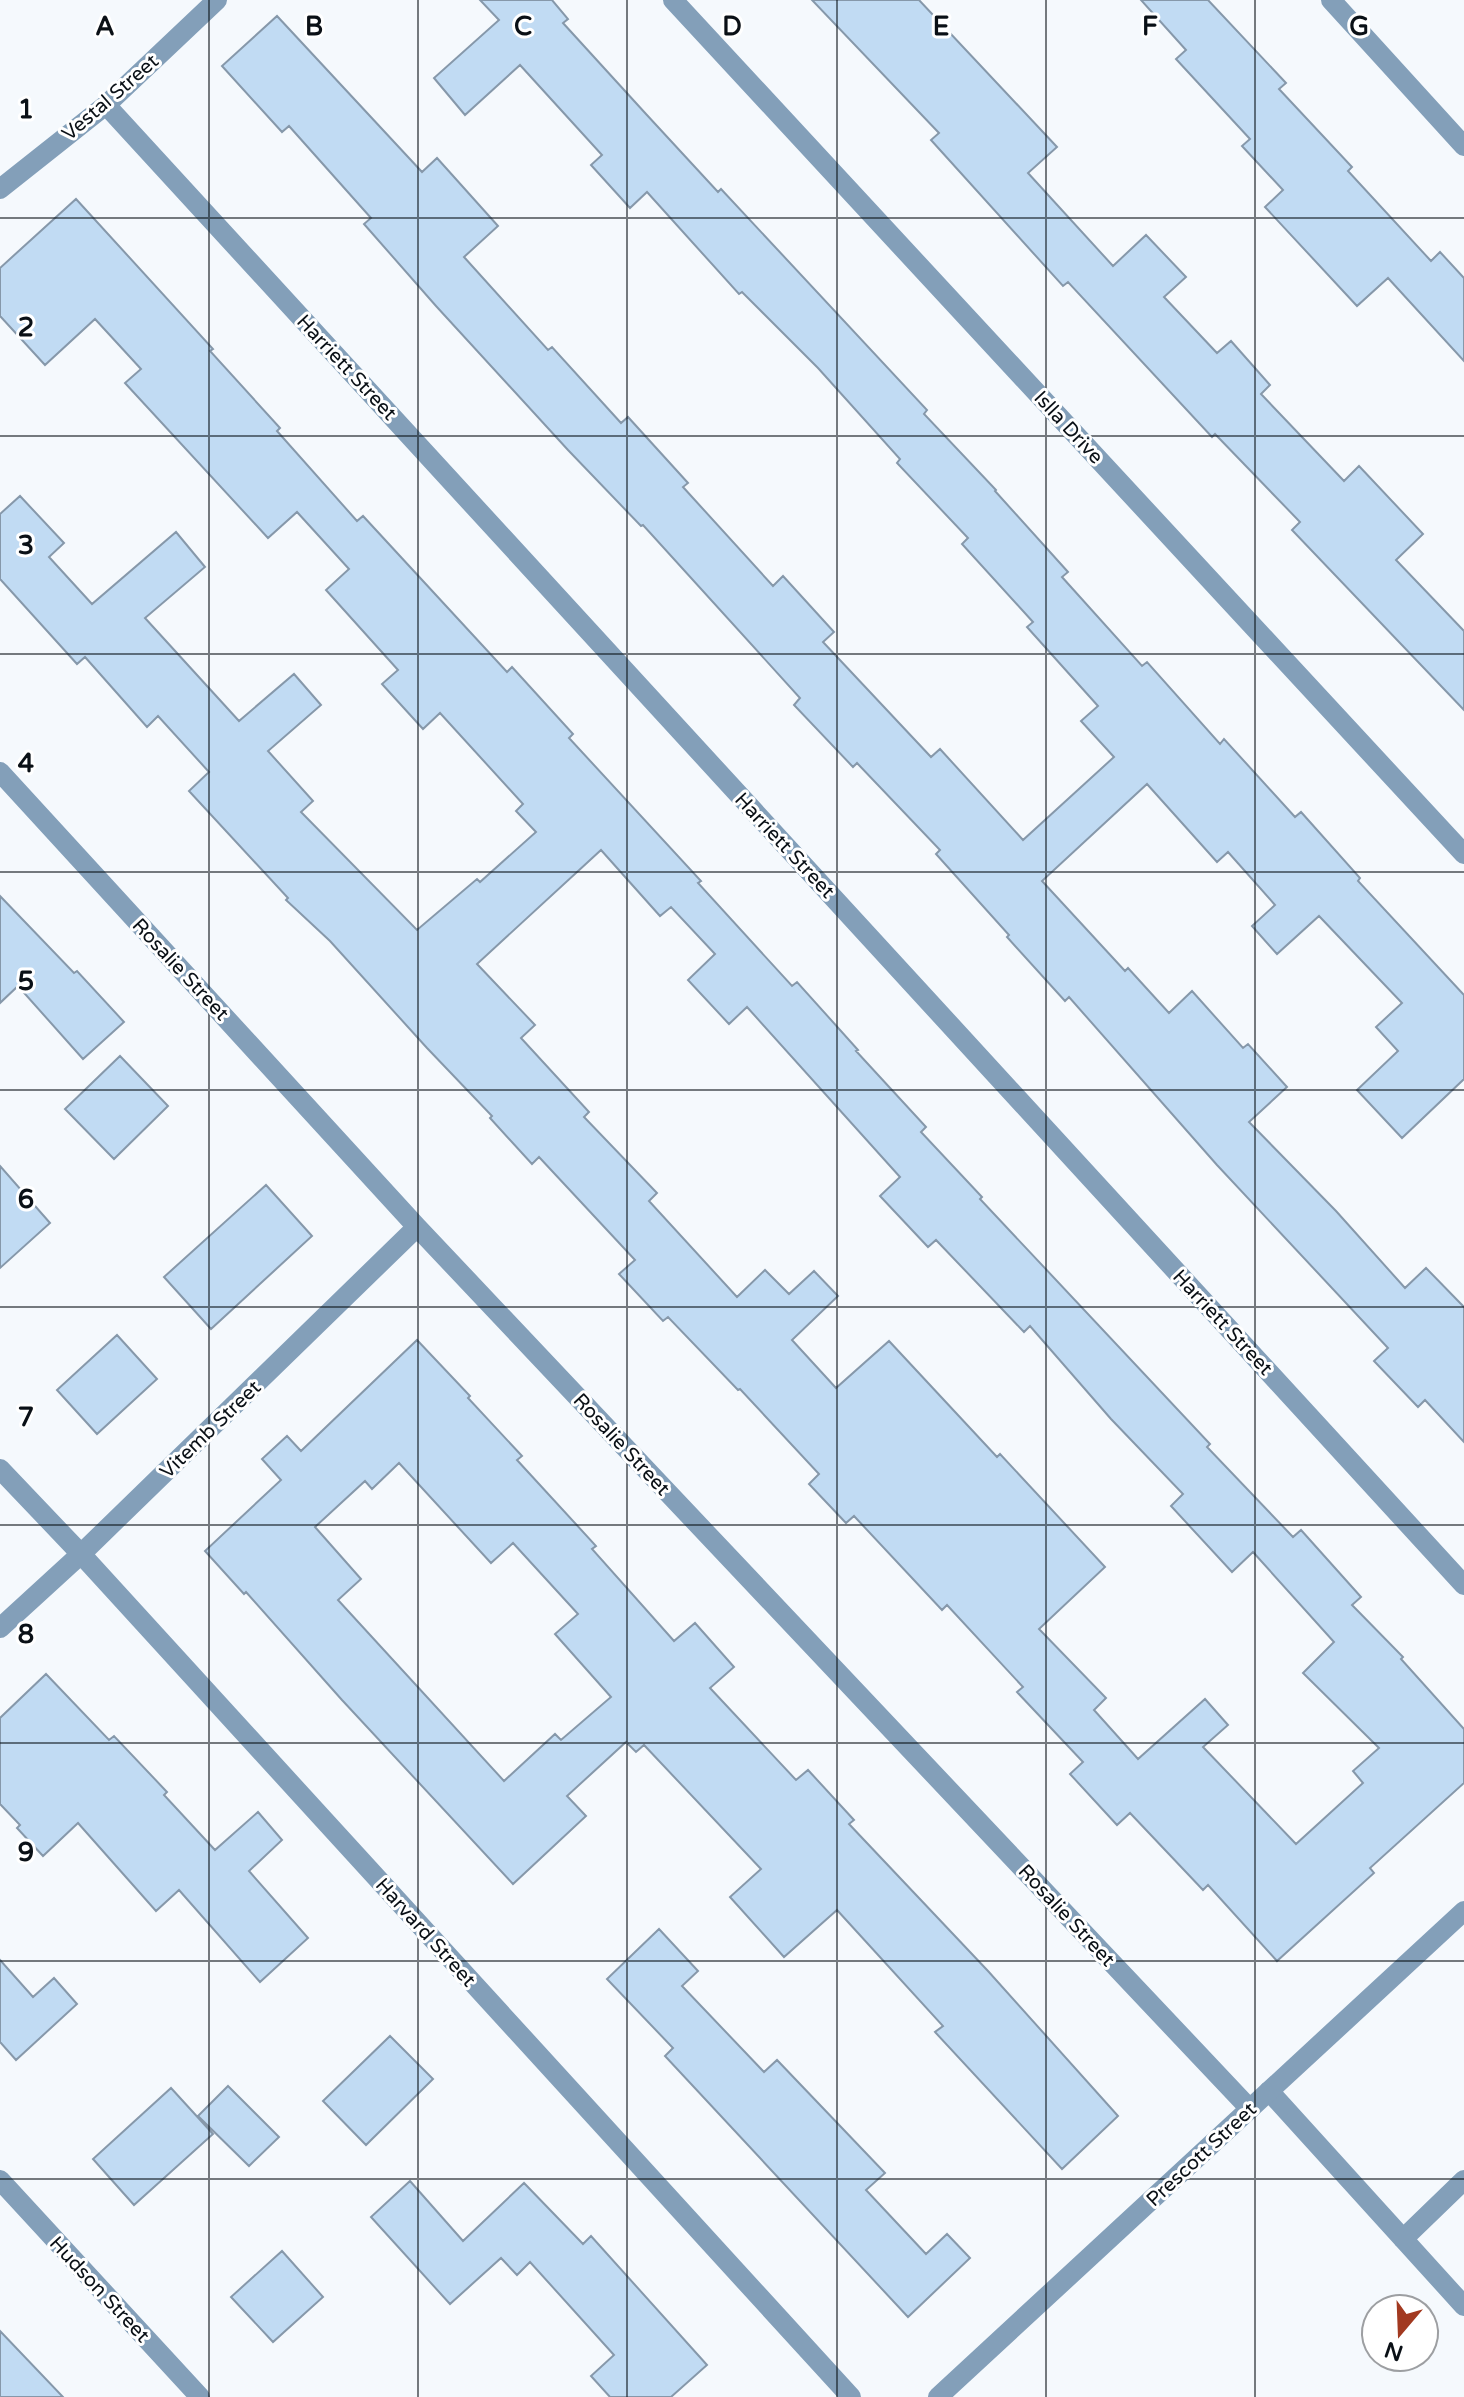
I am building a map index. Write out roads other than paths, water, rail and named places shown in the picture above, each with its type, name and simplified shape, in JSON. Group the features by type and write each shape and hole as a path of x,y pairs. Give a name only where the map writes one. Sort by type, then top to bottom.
{"street":[{"name":"Vestal Street","path":"0,189 106,105 217,0"},
{"name":"Islla Drive","path":"673,0 1464,854"},
{"path":"1331,0 1464,146"},
{"name":"Harriett Street","path":"106,105 1464,1585"},
{"name":"Rosalie Street","path":"0,772 417,1227 1250,2109"},
{"name":"Vitemb Street","path":"0,1628 81,1554 417,1227"},
{"name":"Harvard Street","path":"0,1469 851,2397"},
{"name":"Prescott Street","path":"938,2397 1464,1911"},
{"path":"1269,2091 1464,2306"},
{"name":"Hudson Street","path":"0,2180 200,2397"},
{"path":"1403,2239 1464,2180"}]}
